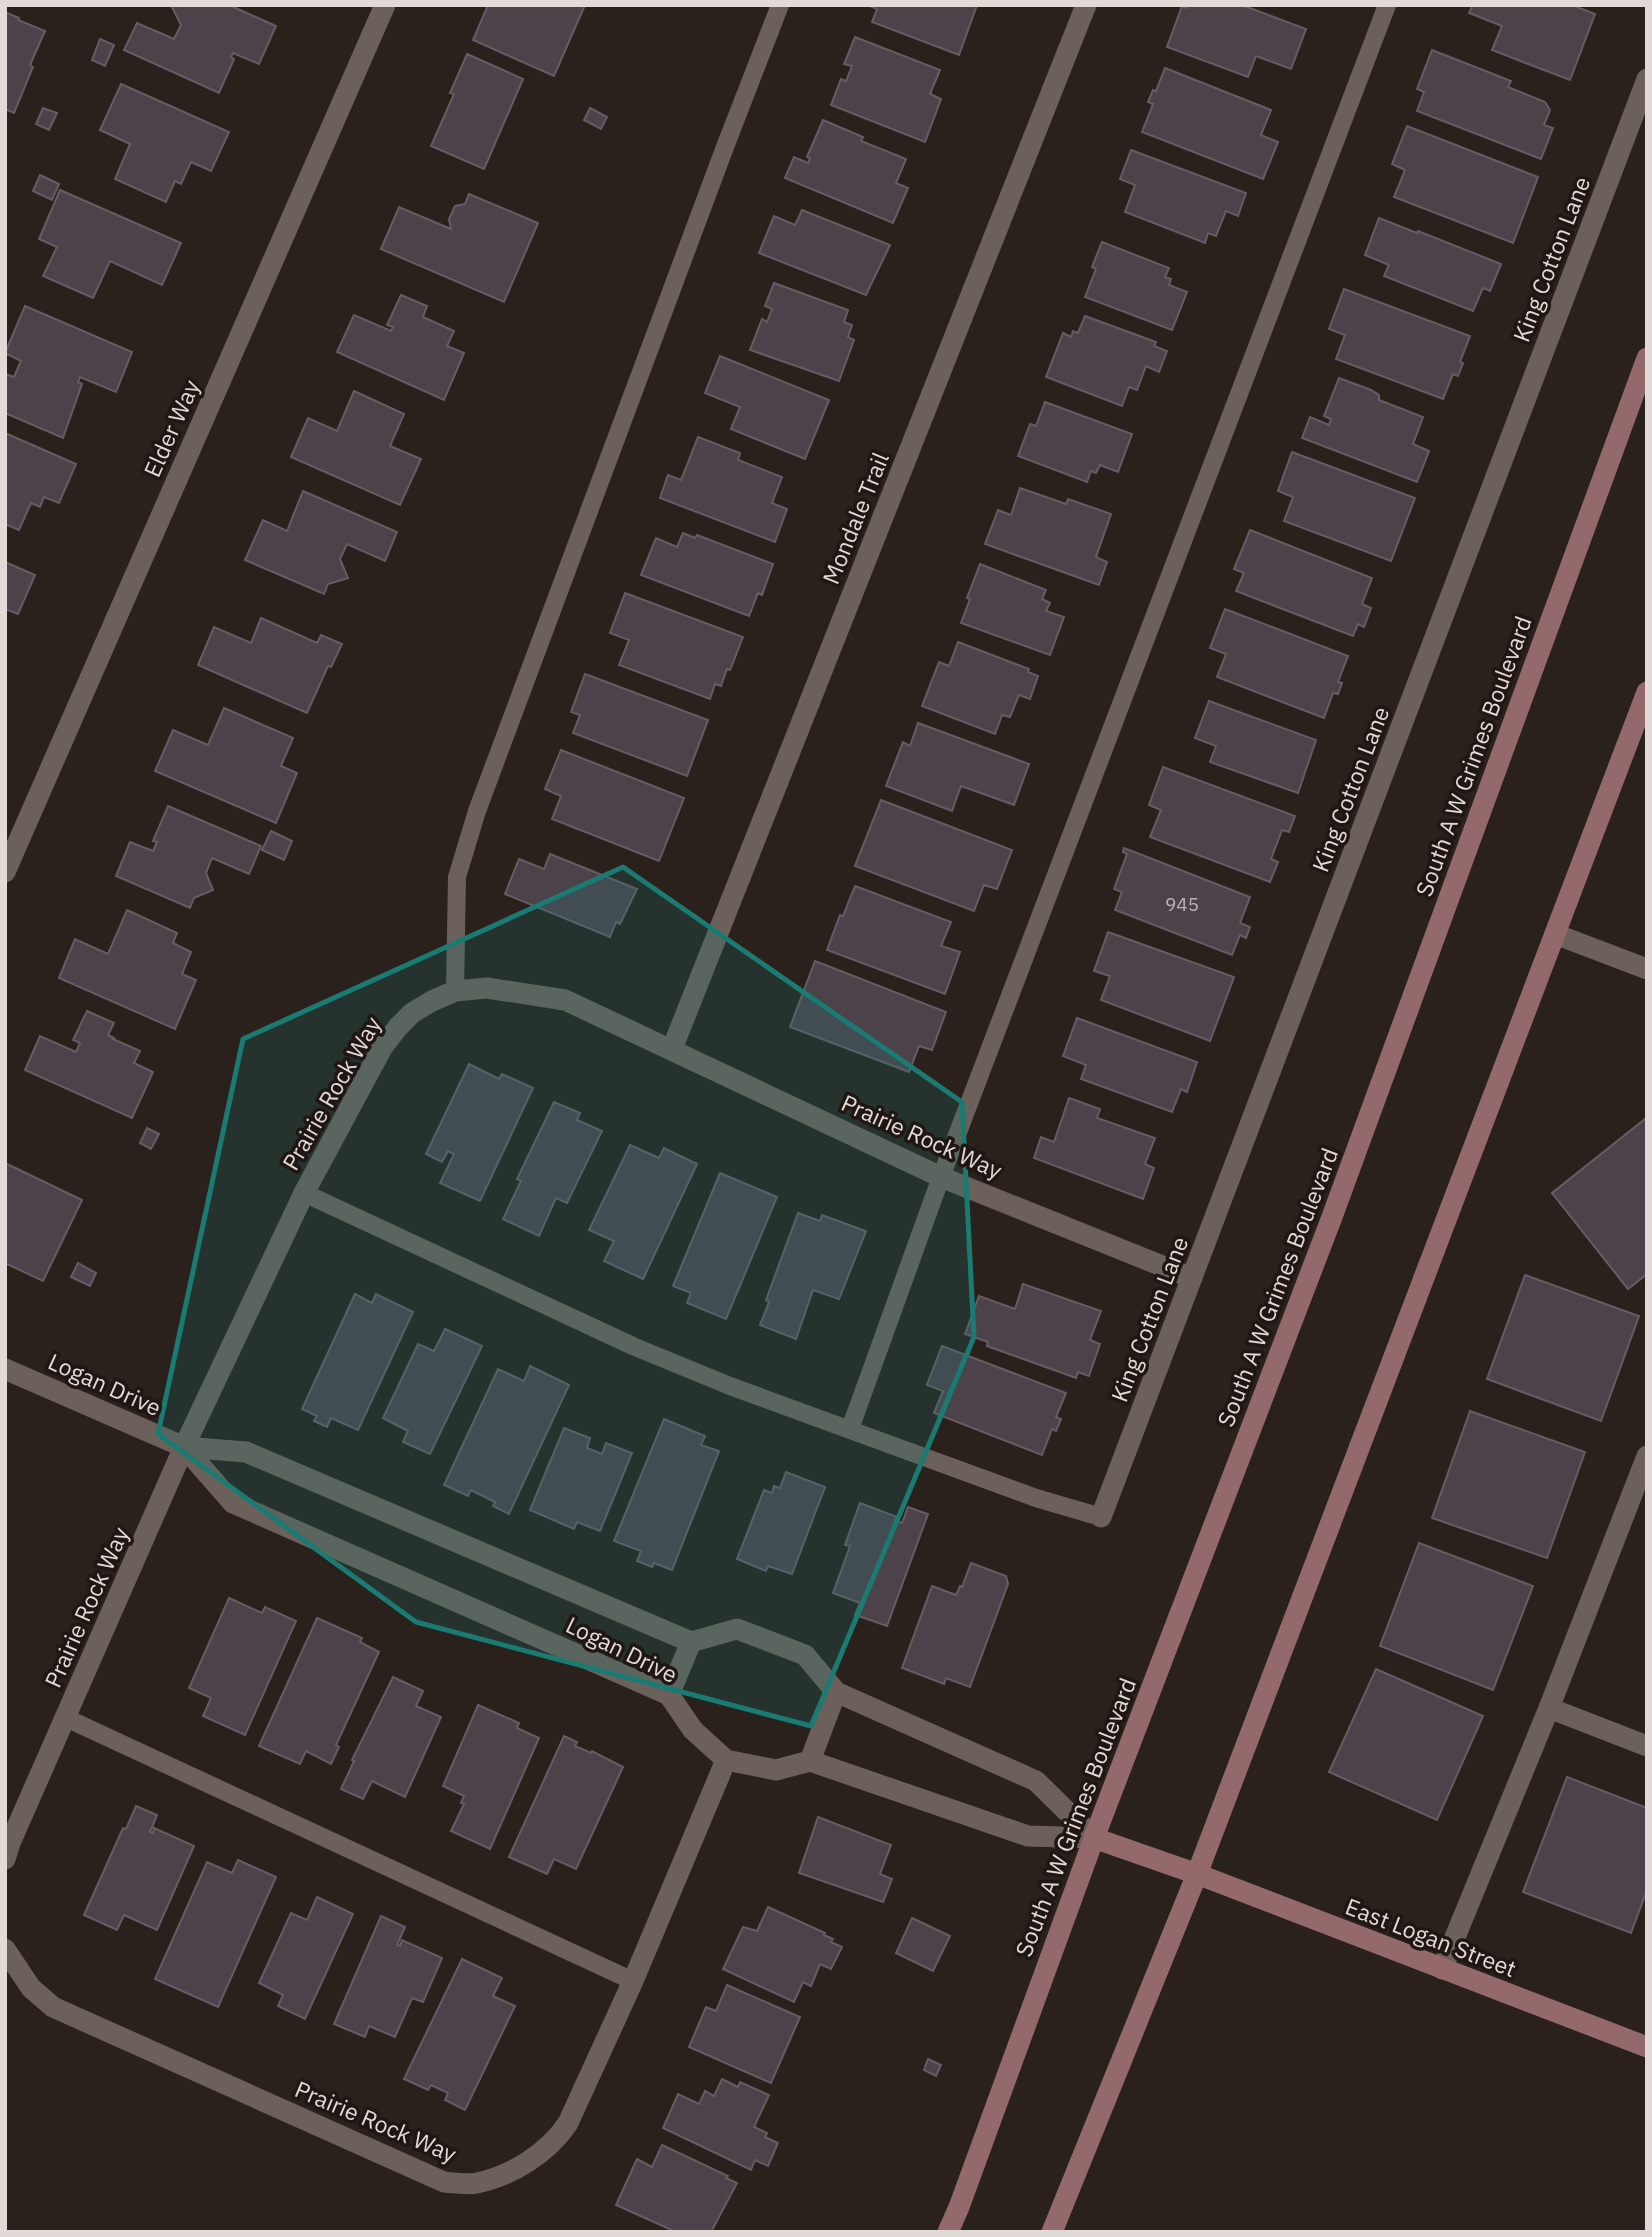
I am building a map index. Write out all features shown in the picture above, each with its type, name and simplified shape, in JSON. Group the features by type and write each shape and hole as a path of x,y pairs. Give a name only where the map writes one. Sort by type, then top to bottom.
{"main road":[{"name":"South A W Grimes Boulevard","path":"947,2232 959,2207 1094,1838 1332,1217 1647,358"},
{"path":"1052,2232 1197,1874 1647,692"},
{"name":"Logan Drive","path":"1094,1838 1197,1874"},
{"name":"East Logan Street","path":"1197,1874 1647,2047"}],"street":[{"name":"Elder Way","path":"5,873 385,5"},
{"name":"Mondale Trail","path":"672,1049 1086,5"},
{"name":"King Cotton Lane","path":"1101,1517 1647,79"},
{"path":"1555,934 1647,968"},
{"name":"Prairie Rock Way","path":"5,1859 184,1447 304,1193 382,1048 412,1013 432,1000 455,991 487,988 565,1000 941,1177 1192,1278"},
{"name":"Logan Drive","path":"5,1369 184,1447 246,1452 691,1642 737,1629 805,1655 836,1692 1036,1781 1094,1838"},
{"name":"Logan Drive","path":"184,1447 233,1503 669,1695 693,1730 726,1760"},
{"path":"1441,1969 1549,1708 1647,1456"},
{"path":"669,1695 691,1642"},
{"path":"726,1760 776,1770 810,1761 836,1692"},
{"path":"1549,1708 1647,1746"},
{"name":"Prairie Rock Way","path":"5,1950 31,1988 53,2007 444,2182 474,2184 496,2178 523,2165 558,2138 568,2123 633,1981 726,1760"},
{"name":"Logan Drive","path":"810,1761 1028,1836 1094,1838"}],"lane":[{"path":"455,991 457,877 477,811 780,5"},
{"path":"850,1429 941,1177 1387,5"},
{"path":"304,1193 635,1347 730,1386 1036,1497 1101,1517"},
{"path":"66,1718 633,1981"}],"highlighted area":[{"path":"623,867 962,1102 974,1337 811,1726 416,1622 158,1434 243,1039"}],"building":[{"path":"171,5 229,5 276,26 259,64 233,53 231,57 234,59 219,93 124,50 137,23 174,39 181,25"},
{"path":"488,5 585,5 554,76 473,40"},
{"path":"868,5 977,5 959,55 872,22 877,9"},
{"path":"1188,5 1242,5 1306,29 1291,69 1256,56 1248,77 1167,47 1182,6 1187,8"},
{"path":"1473,5 1572,5 1595,14 1570,80 1492,50 1502,26 1469,13"},
{"path":"5,12 45,31 14,113 5,109"},
{"path":"855,37 940,70 930,94 941,99 925,142 831,105 841,79 846,81 852,66 844,64"},
{"path":"100,39 114,45 105,66 92,60"},
{"path":"1432,50 1511,81 1508,87 1545,102 1550,110 1544,125 1553,128 1541,159 1417,111 1424,92 1417,89"},
{"path":"467,54 523,79 484,169 431,146 454,94 450,93"},
{"path":"1165,68 1271,110 1261,135 1278,142 1263,179 1142,132 1153,104 1148,102 1153,90 1156,91"},
{"path":"121,84 229,132 211,171 191,162 181,184 175,181 166,202 115,179 130,144 100,130"},
{"path":"43,108 57,113 49,130 36,124"},
{"path":"590,108 607,117 601,129 584,120"},
{"path":"823,120 863,137 861,141 906,159 896,183 908,188 893,223 785,178 794,157 808,163 810,158 807,157"},
{"path":"1407,126 1538,177 1513,243 1394,197 1405,170 1392,164"},
{"path":"1131,150 1246,193 1238,216 1226,211 1216,236 1208,233 1205,243 1125,212 1135,185 1120,179"},
{"path":"40,175 59,184 52,200 33,191"},
{"path":"60,190 181,243 162,285 110,261 93,298 43,276 57,247 39,239"},
{"path":"469,194 538,223 504,302 381,249 399,207 451,229 449,219 455,206 465,204"},
{"path":"802,210 890,245 866,295 759,253 774,216 795,225"},
{"path":"1379,218 1501,264 1490,291 1483,288 1473,311 1384,276 1389,265 1365,255"},
{"path":"1102,242 1169,268 1165,277 1171,279 1169,285 1187,292 1172,330 1085,297 1096,269 1092,267"},
{"path":"774,283 848,310 844,322 852,325 848,337 854,340 839,381 750,350 762,319 767,322 772,309 765,306"},
{"path":"1344,289 1470,336 1460,362 1463,363 1458,376 1453,374 1443,399 1336,359 1345,335 1329,329"},
{"path":"401,295 427,306 423,317 454,331 447,346 464,353 444,400 337,352 354,315 391,331 393,327 387,325"},
{"path":"25,306 132,352 116,392 80,377 78,382 82,384 63,438 5,413 5,374 14,377 21,361 5,353"},
{"path":"1085,316 1156,342 1154,346 1167,351 1159,372 1146,366 1137,390 1129,387 1122,406 1046,377 1063,333 1071,337 1073,331 1078,333"},
{"path":"720,356 829,400 805,459 731,429 740,407 705,393"},
{"path":"1339,378 1371,390 1379,395 1379,400 1423,417 1413,444 1429,451 1417,482 1302,438 1310,417 1329,425 1331,419 1324,416"},
{"path":"354,391 404,414 390,446 421,459 400,505 291,457 308,418 337,431"},
{"path":"1045,402 1132,434 1118,472 1100,465 1096,473 1091,471 1087,482 1018,456 1030,424 1036,426"},
{"path":"5,433 76,464 59,503 44,497 40,507 31,503 19,530 5,524"},
{"path":"698,437 740,453 738,460 782,477 772,503 787,509 775,542 660,498 668,475 681,480"},
{"path":"1292,452 1415,498 1391,561 1284,521 1293,497 1278,491"},
{"path":"1020,488 1066,504 1068,499 1111,514 1096,557 1107,562 1099,585 985,544 998,510 1011,515"},
{"path":"303,491 397,532 385,561 347,544 340,559 348,578 328,584 324,594 245,560 263,520 287,531"},
{"path":"1250,530 1372,578 1362,604 1371,608 1364,627 1358,624 1353,636 1236,591 1244,573 1234,569"},
{"path":"683,533 695,538 697,535 773,564 762,595 758,593 749,616 641,575 656,538 677,547"},
{"path":"5,562 35,575 18,614 5,609"},
{"path":"980,564 1046,590 1042,599 1050,603 1046,611 1064,617 1050,655 961,623"},
{"path":"625,593 743,637 730,670 727,669 721,686 715,684 710,699 619,665 629,640 610,633"},
{"path":"1225,609 1348,656 1338,682 1342,683 1338,694 1333,693 1324,718 1217,677 1226,654 1210,648"},
{"path":"261,618 317,643 321,635 342,644 331,667 328,666 307,713 198,665 214,627 251,643"},
{"path":"958,642 1029,669 1028,672 1038,676 1030,699 1019,695 1010,717 1002,715 995,734 922,706 939,662 949,666"},
{"path":"585,674 708,720 687,776 573,733 580,715 571,712"},
{"path":"1209,701 1316,740 1298,793 1210,762 1216,746 1195,738"},
{"path":"224,708 293,738 281,766 297,773 276,823 155,771 173,730 208,745"},
{"path":"918,723 1029,764 1014,805 961,786 952,811 886,786 903,742 910,746"},
{"path":"561,750 684,798 659,861 552,819 561,796 545,789"},
{"path":"1163,767 1295,816 1289,832 1282,830 1271,859 1278,862 1270,882 1150,837 1161,810 1149,805"},
{"path":"881,800 1012,850 997,889 984,885 974,911 855,866"},
{"path":"168,806 261,846 249,874 212,858 206,873 213,890 194,898 190,908 116,876 130,842 153,851 157,842 153,841"},
{"path":"271,831 292,841 284,860 262,850"},
{"path":"1124,848 1250,897 1240,923 1250,927 1246,938 1240,935 1232,955 1115,910 1122,892 1114,889 1127,854 1123,852"},
{"path":"550,854 637,889 620,924 616,922 610,937 505,894 519,859 544,869"},
{"path":"855,886 951,922 941,946 960,952 945,994 827,950 840,915 843,916"},
{"path":"127,910 177,933 173,943 191,952 182,974 196,980 175,1029 59,978 75,939 108,954"},
{"path":"1108,932 1234,977 1210,1041 1101,1000 1110,976 1094,971"},
{"path":"815,961 946,1012 932,1050 919,1046 909,1072 790,1027"},
{"path":"87,1011 114,1023 108,1035 140,1051 134,1063 153,1072 132,1118 25,1070 40,1036 76,1052 80,1043 73,1040"},
{"path":"1077,1018 1197,1062 1187,1092 1181,1089 1172,1112 1081,1079 1086,1065 1063,1056"},
{"path":"469,1064 499,1079 502,1074 533,1088 480,1201 440,1183 454,1154 448,1151 442,1162 426,1154"},
{"path":"1069,1098 1100,1109 1097,1118 1155,1138 1145,1164 1154,1168 1143,1199 1034,1158 1041,1137 1054,1142"},
{"path":"554,1102 580,1113 577,1120 602,1131 567,1203 556,1198 539,1236 503,1219 521,1181 517,1179"},
{"path":"1645,1119 1647,1274 1628,1289 1552,1193"},
{"path":"147,1128 159,1134 151,1149 140,1143"},
{"path":"630,1145 659,1158 664,1148 697,1164 643,1279 604,1261 614,1241 589,1230"},
{"path":"5,1163 82,1200 43,1281 5,1263"},
{"path":"720,1173 777,1197 726,1319 687,1303 691,1293 673,1286"},
{"path":"798,1213 820,1221 822,1215 866,1231 839,1299 813,1290 796,1339 760,1325 769,1302 766,1300"},
{"path":"78,1263 96,1273 90,1286 71,1277"},
{"path":"1525,1275 1639,1316 1601,1421 1487,1379"},
{"path":"1023,1284 1101,1311 1090,1340 1100,1344 1089,1376 1078,1372 1076,1378 987,1346 988,1342 965,1334 979,1296 1015,1309"},
{"path":"355,1294 372,1303 376,1294 413,1312 358,1430 331,1418 327,1427 314,1421 317,1416 302,1409"},
{"path":"445,1329 482,1346 430,1454 403,1442 408,1431 383,1418 418,1344 434,1351"},
{"path":"942,1346 1066,1393 1056,1417 1061,1419 1056,1431 1052,1429 1042,1455 934,1413 943,1391 927,1385"},
{"path":"530,1366 569,1385 509,1514 493,1506 495,1502 471,1490 468,1496 444,1485 498,1369 524,1381"},
{"path":"1470,1411 1585,1452 1547,1558 1432,1518"},
{"path":"664,1419 705,1436 701,1445 719,1451 672,1570 654,1563 652,1567 637,1561 641,1551 614,1541"},
{"path":"564,1428 590,1438 587,1448 602,1454 606,1443 632,1453 600,1531 577,1522 574,1529 530,1510"},
{"path":"786,1472 825,1487 792,1574 768,1566 766,1571 737,1559 764,1490 772,1493 774,1486 780,1488"},
{"path":"860,1503 897,1517 895,1520 902,1523 908,1507 928,1514 887,1626 855,1615 860,1603 833,1593 850,1546 845,1545"},
{"path":"1419,1543 1533,1586 1493,1690 1380,1646"},
{"path":"971,1563 1006,1576 1008,1584 970,1687 946,1678 944,1684 902,1668 932,1586 956,1595"},
{"path":"229,1598 262,1613 265,1607 296,1621 245,1735 203,1716 211,1698 189,1688"},
{"path":"317,1618 362,1638 360,1642 379,1652 336,1745 339,1747 331,1764 306,1751 300,1764 259,1746"},
{"path":"1376,1669 1483,1716 1437,1820 1329,1772"},
{"path":"393,1677 423,1691 416,1706 441,1717 405,1797 372,1781 363,1799 341,1789 354,1761 352,1760"},
{"path":"478,1705 519,1723 517,1728 539,1738 490,1849 451,1831 464,1804 461,1803 464,1796 443,1786"},
{"path":"564,1736 577,1742 575,1746 591,1753 592,1751 623,1767 576,1869 554,1859 547,1874 509,1857"},
{"path":"1567,1777 1647,1808 1647,1890 1631,1933 1523,1892"},
{"path":"136,1806 157,1815 150,1832 153,1833 154,1828 194,1846 157,1930 124,1915 117,1930 84,1915 123,1828 126,1829"},
{"path":"818,1817 891,1845 880,1874 892,1879 883,1902 799,1873"},
{"path":"238,1860 276,1877 218,2007 155,1979 207,1862 232,1873"},
{"path":"317,1897 353,1914 305,2019 278,2006 283,1995 259,1983 291,1913 307,1920"},
{"path":"768,1907 825,1933 824,1935 833,1939 831,1942 842,1947 831,1969 820,1964 811,1986 803,1982 794,2002 723,1969 743,1927 757,1931"},
{"path":"381,1916 405,1927 397,1945 400,1946 402,1940 442,1958 423,2002 412,1998 395,2037 369,2026 365,2037 334,2024"},
{"path":"912,1918 950,1936 933,1971 896,1953"},
{"path":"462,1959 502,1978 493,1996 515,2006 465,2110 445,2100 448,2093 431,2085 428,2090 404,2079"},
{"path":"727,1985 800,2017 771,2083 689,2047 706,2007 716,2011"},
{"path":"928,2059 941,2065 936,2076 924,2070"},
{"path":"722,2079 738,2087 740,2082 769,2095 754,2127 767,2133 765,2137 778,2143 768,2166 755,2160 751,2170 663,2128 678,2094 699,2104 705,2091 714,2096"},
{"path":"662,2145 728,2176 726,2178 737,2183 711,2232 676,2232 616,2205 637,2159 652,2167"}]}
